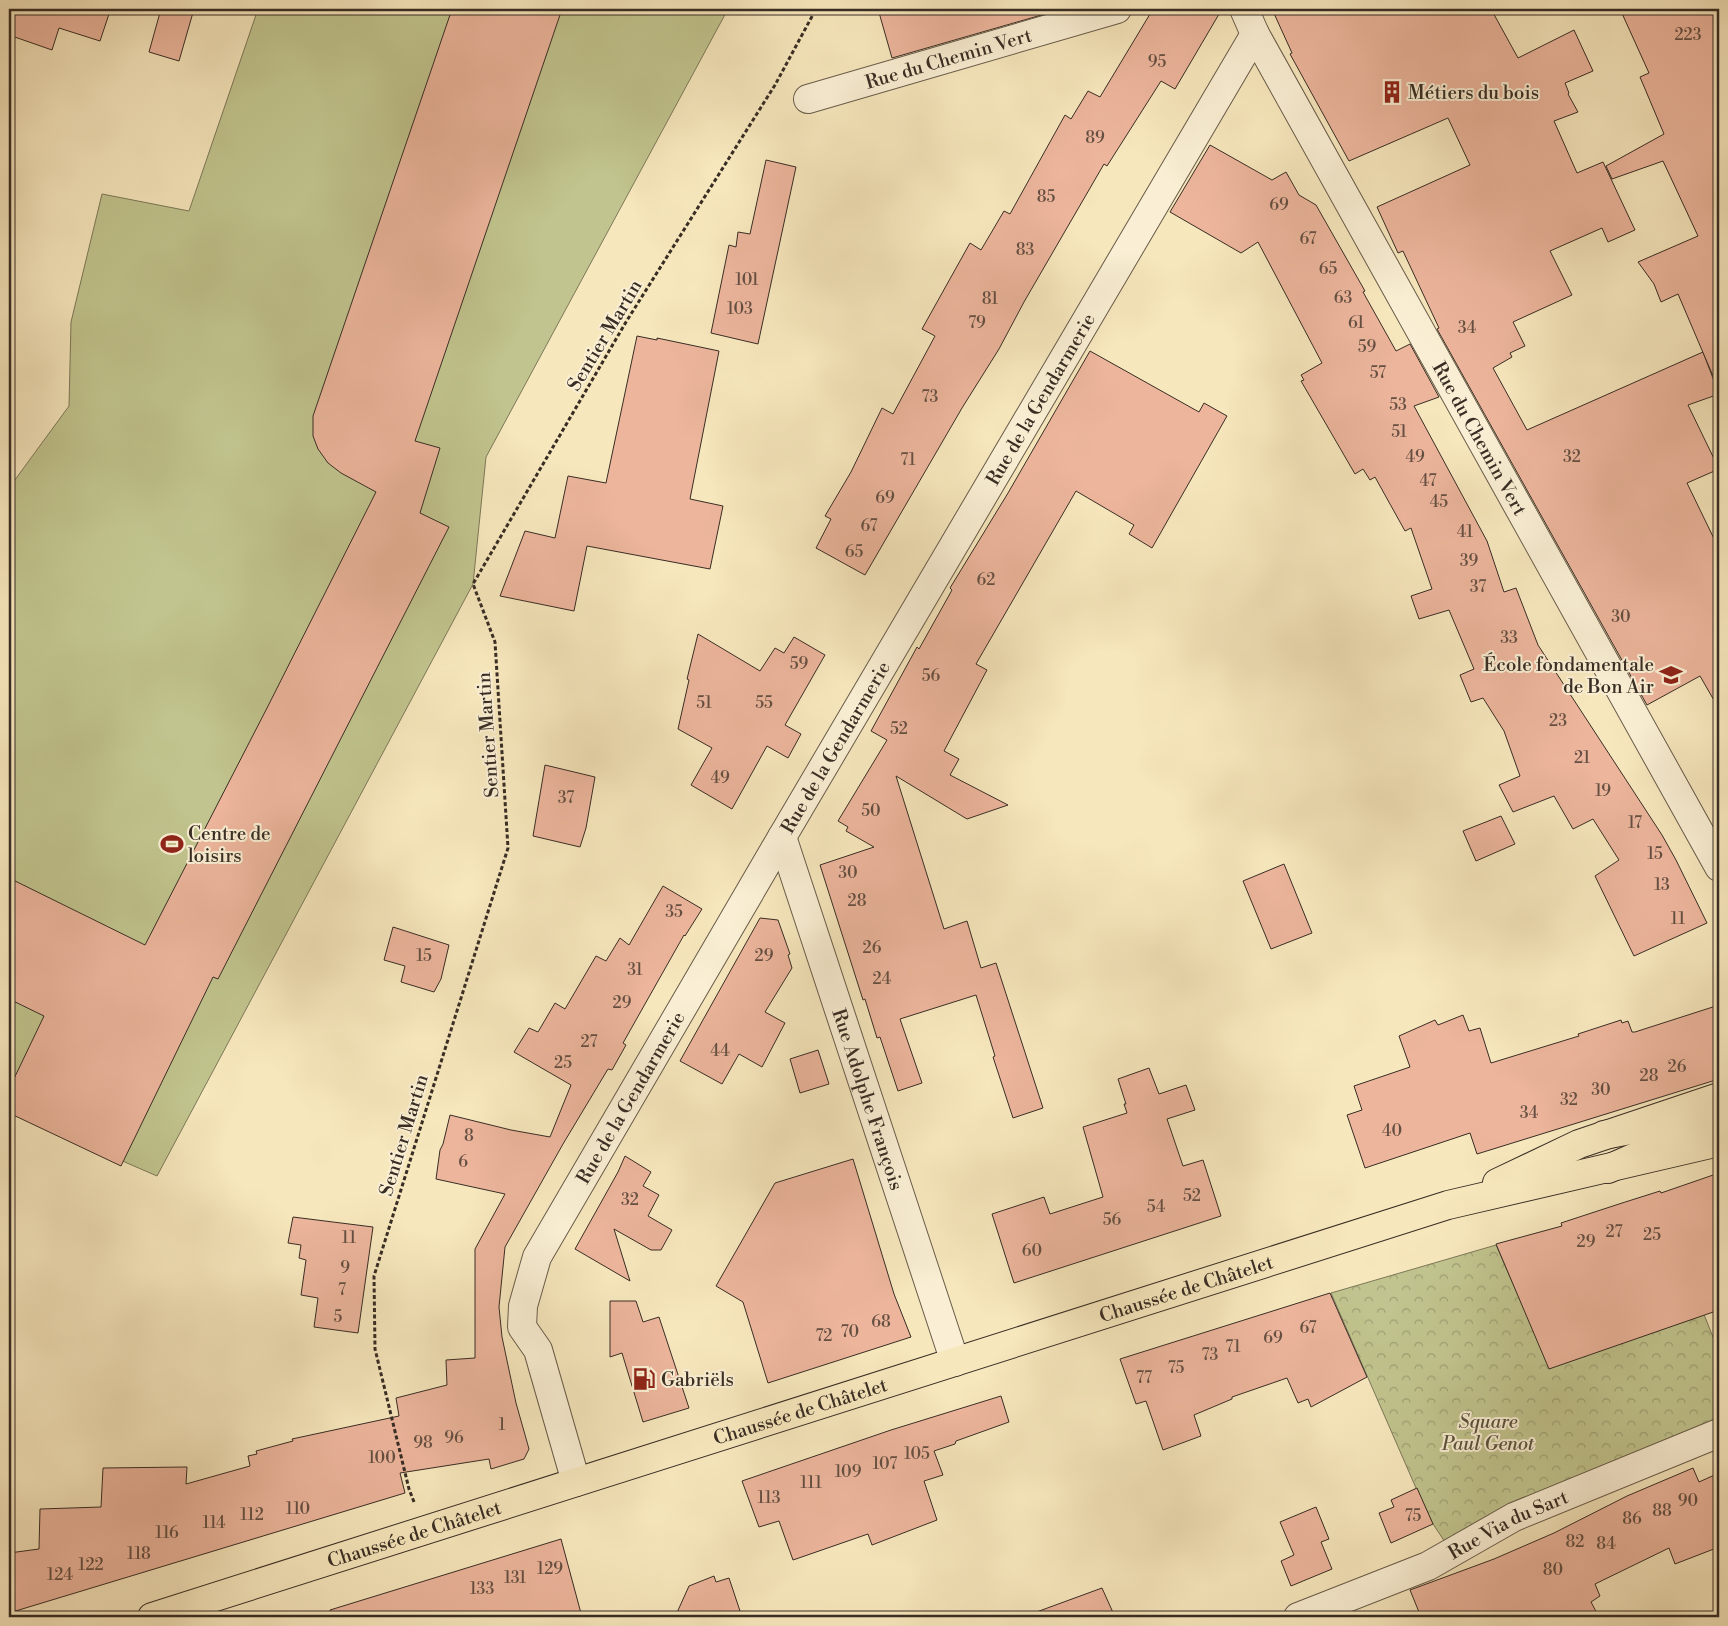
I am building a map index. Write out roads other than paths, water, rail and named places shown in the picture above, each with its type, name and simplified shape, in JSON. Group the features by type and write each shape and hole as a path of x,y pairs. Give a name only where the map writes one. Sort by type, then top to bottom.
{"main road":[{"name":"Chaussée de Châtelet","path":"1448,1206 1580,1144 1719,1097"},
{"name":"Chaussée de Châtelet","path":"1604,1135 1719,1113"},
{"name":"Chaussée de Châtelet","path":"1608,1169 1719,1120"},
{"name":"Chaussée de Châtelet","path":"152,1617 1448,1206 1719,1142"}],"street":[{"name":"Rue du Chemin Vert","path":"808,99 1117,9"},
{"name":"Rue du Chemin Vert","path":"1244,9 1255,34 1719,867"},
{"name":"Rue de la Gendarmerie","path":"576,1482 538,1350 522,1327 523,1306 537,1257 1255,34"},
{"name":"Rue Adolphe François","path":"782,837 955,1362"},
{"name":"Rue Via du Sart","path":"1298,1617 1428,1566 1514,1517 1719,1434"}],"place":[{"name":"Métiers du bois","path":"1392,92"},
{"name":"École fondamentale de Bon Air","path":"1671,675"},
{"name":"Centre de loisirs","path":"172,844"},
{"name":"Gabriëls","path":"644,1379"}],"park label":[{"name":"Square Paul Genot","path":"1488,1432"}]}
